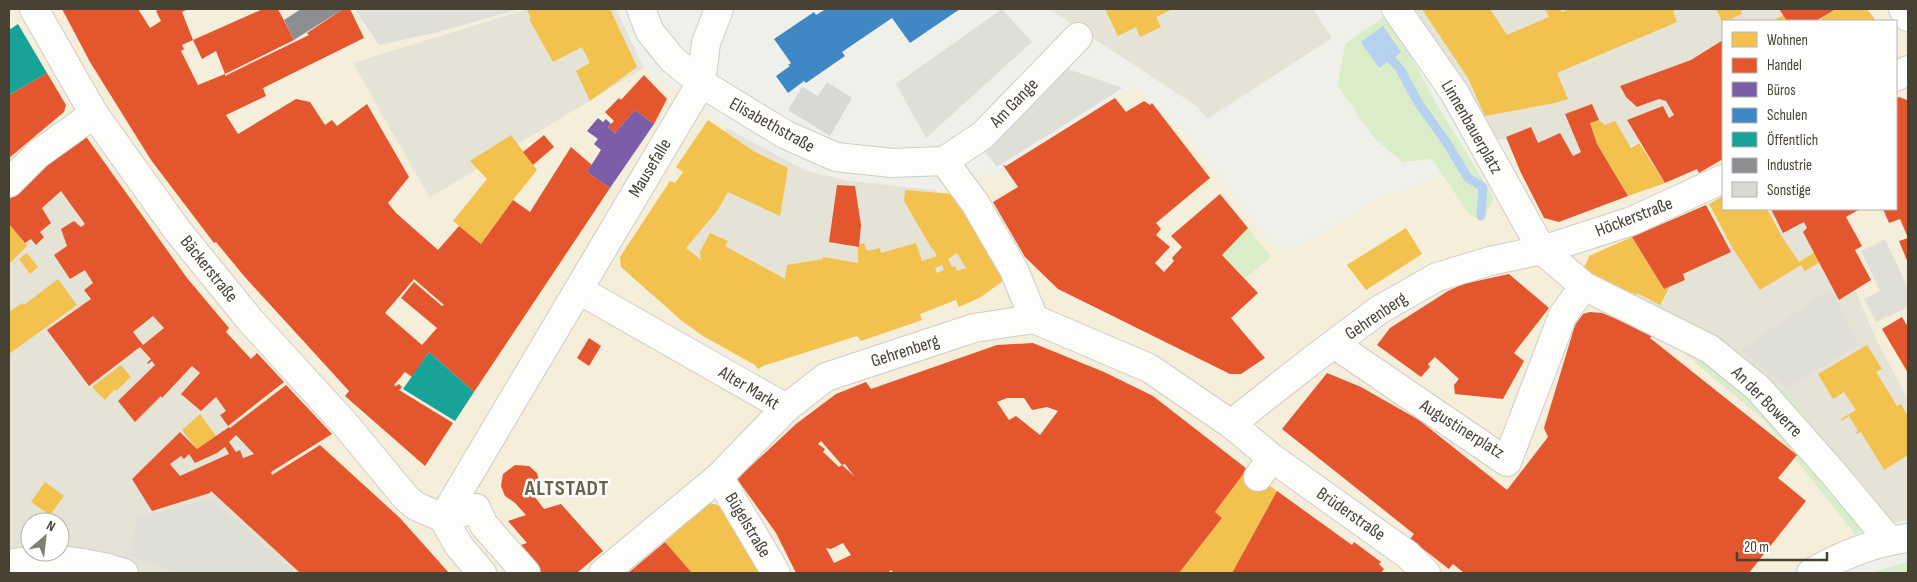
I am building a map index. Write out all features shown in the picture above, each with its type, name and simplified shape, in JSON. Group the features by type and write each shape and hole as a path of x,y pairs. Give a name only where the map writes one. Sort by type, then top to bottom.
{"street":[{"name":"Bäckerstraße","path":"34,9 94,114 183,238 250,320 345,424 407,498 416,506 444,518"},
{"name":"Elisabethstraße","path":"641,9 650,32 672,59 701,83 786,135 836,157 892,163 944,161"},
{"path":"701,83 706,43 718,9"},
{"name":"Linnenbauerplatz","path":"1396,9 1454,92 1542,250"},
{"path":"1902,9 1908,17"},
{"name":"Am Gange","path":"944,161 983,135 1078,38"},
{"path":"1897,76 1908,70"},
{"name":"Mausefalle","path":"579,290 701,83"},
{"path":"9,183 38,154 94,114"},
{"path":"944,161 975,203 1014,270 1034,319 1149,368 1232,424"},
{"name":"Höckerstraße","path":"1542,250 1632,221 1722,179"},
{"name":"An der Bowerre","path":"1542,250 1584,286 1710,349 1758,388 1834,474 1899,539"},
{"name":"Gehrenberg","path":"1232,424 1379,310 1438,277 1490,260 1542,250"},
{"name":"Augustinerplatz","path":"1334,344 1507,462 1563,315 1584,286"},
{"path":"444,518 579,290"},
{"name":"Alter Markt","path":"579,290 786,408 719,477 603,573"},
{"name":"Gehrenberg","path":"786,408 826,377 834,374 974,328 1034,319"},
{"name":"Brüderstraße","path":"1232,424 1265,468 1408,555 1426,573"},
{"name":"Bügelstraße","path":"719,477 776,573"},
{"path":"444,518 476,508 484,525 526,573"},
{"path":"444,518 459,546 482,573"},
{"path":"1811,573 1829,563 1899,539"},
{"path":"9,564 57,560 103,566 124,573"}],"shaded area":[{"path":"9,9 527,9 353,63 429,198 644,68 727,128 643,265 760,338 971,269 936,190 997,173 1133,85 1185,134 1272,245 1297,248 1379,199 1530,144 1551,175 1660,135 1722,102 1722,210 1774,210 1615,295 1765,421 1855,534 1787,573 375,573 9,128"},
{"path":"355,9 520,9 438,32 379,45"},
{"path":"527,9 616,9 644,68 430,198 352,63"},
{"path":"1002,9 1032,42 926,138 896,84"},
{"path":"1049,9 1313,9 1332,38 1207,119 1198,107"},
{"path":"1410,9 1784,9 1792,20 1722,20 1722,102 1660,135 1551,175 1530,144 1494,138 1481,110"},
{"path":"1784,9 1908,9 1908,399 1877,341 1821,210 1897,210 1897,20 1792,20"},
{"path":"1068,69 1123,88 997,167 982,148"},
{"path":"9,128 375,573 9,573"},
{"path":"727,128 806,171 850,181 936,190 971,269 760,338 643,265"},
{"path":"1774,210 1821,210 1877,341 1908,399 1908,520 1891,523 1615,295"},
{"path":"1885,239 1908,288 1908,307 1876,322 1864,299 1880,291 1861,251"},
{"path":"1831,289 1859,345 1787,388 1741,350"},
{"path":"212,499 296,573 180,573 131,556 136,518"}],"green space":[{"path":"1385,16 1405,44 1434,100 1494,198 1482,221 1469,214 1432,159 1403,162 1374,138 1338,86 1345,44"},
{"path":"1248,228 1271,257 1245,278 1222,255"},
{"path":"1615,295 1732,347 1789,395 1875,510 1891,523 1855,534 1765,421"},
{"path":"1908,562 1908,573 1870,573"}],"water":[{"path":"1383,26 1401,52 1379,68 1361,42"}],"building: Wohnen":[{"path":"610,9 637,67 590,101 576,71 590,63 582,47 553,62 529,19 531,18 527,10"},
{"path":"1105,9 1173,9 1156,17 1161,27 1140,37 1136,27 1118,36"},
{"path":"1422,9 1490,9 1507,35 1549,17 1545,9 1560,9 1562,12 1570,9 1679,9 1673,11 1677,22 1557,73 1568,99 1485,116 1468,78"},
{"path":"1716,9 1744,9 1741,11 1742,14 1722,21"},
{"path":"1836,9 1867,9 1875,20 1821,20"},
{"path":"1783,15 1786,20 1775,20"},
{"path":"708,120 755,152 788,168 780,216 728,192 717,211 686,248 701,260 700,252 710,233 728,241 725,246 785,279 787,265 823,259 823,257 858,263 858,245 864,243 867,251 880,248 881,253 916,243 922,261 937,256 904,201 905,190 953,194 1007,278 981,297 959,307 956,300 920,314 922,320 861,341 857,336 758,369 755,365 703,336 682,321 621,267 620,257 670,181 675,183 683,172 676,167","holes":["957,253 966,268 957,271 955,266 952,267 948,259","942,265 944,270 937,273 935,268"]},
{"path":"1599,120 1605,125 1615,121 1631,148 1639,143 1665,183 1628,196 1597,144 1590,123"},
{"path":"511,135 537,170 481,244 453,221 487,179 470,161"},
{"path":"1722,197 1722,210 1768,210 1782,237 1799,262 1815,252 1820,262 1805,271 1801,265 1760,290 1732,247 1709,204"},
{"path":"9,224 27,246 9,264"},
{"path":"1406,228 1422,254 1366,290 1347,265"},
{"path":"1632,237 1664,289 1670,286 1660,305 1637,293 1636,295 1631,292 1629,295 1619,287 1614,294 1582,269 1589,256"},
{"path":"27,253 38,267 30,274 19,259"},
{"path":"58,279 77,305 9,354 9,312 22,303 24,305"},
{"path":"1867,345 1882,369 1876,372 1897,406 1901,404 1908,416 1908,455 1884,470 1861,432 1857,434 1856,432 1858,431 1849,416 1842,421 1841,419 1856,410 1844,392 1833,399 1818,374"},
{"path":"121,365 131,377 116,391 115,389 105,400 92,387"},
{"path":"200,414 216,436 197,449 182,430"},
{"path":"1247,469 1277,491 1232,573 1179,573 1222,518 1215,512"},
{"path":"45,482 64,496 52,512 46,512 31,502"},
{"path":"709,503 718,505 763,573 692,573 665,542"}],"building: Handel":[{"path":"62,9 138,9 150,28 161,21 156,11 160,9 188,9 182,12 193,40 182,45 184,49 181,51 198,85 225,74 225,76 309,35 307,33 343,9 350,9 364,38 263,88 266,96 226,115 238,134 296,99 310,102 325,125 332,120 337,126 367,104 409,177 388,203 396,213 438,250 459,226 481,244 513,200 530,212 571,147 592,165 587,172 610,188 474,392 429,352 412,377 405,372 394,385 399,384 402,387 399,390 453,423 425,466 345,396 349,391 244,276 216,242 214,243 151,160 90,62","holes":["414,279 444,305 442,306 414,282 401,298 437,328 422,345 385,313"]},
{"path":"263,9 278,9 294,40 225,74 216,51 202,59 193,40"},
{"path":"1779,9 1836,9 1818,20 1786,20"},
{"path":"1722,41 1722,160 1699,173 1697,169 1665,183 1627,120 1663,106 1669,118 1674,115 1666,101 1659,99 1637,107 1626,97 1620,86 1691,60"},
{"path":"47,73 66,105 64,112 9,158 9,95"},
{"path":"644,75 667,99 654,124 635,110 615,133 608,127 614,121 605,112 619,98 621,100"},
{"path":"1899,97 1907,100 1908,104 1908,238 1900,219 1889,223 1883,210 1897,210 1897,98"},
{"path":"1115,98 1126,112 1144,101 1150,105 1152,103 1210,178 1156,223 1161,229 1156,235 1170,247 1155,263 1164,272 1174,261 1172,258 1182,247 1171,236 1220,194 1248,228 1222,255 1258,293 1231,318 1265,358 1241,374 1230,374 1058,289 1025,257 993,202 1018,187 1003,165 1006,166"},
{"path":"1592,104 1599,120 1590,123 1597,144 1628,196 1559,222 1544,218 1521,173 1506,137 1531,127 1538,143 1560,133 1573,156 1581,152 1565,114"},
{"path":"82,131 187,278 229,328 226,332 251,359 257,353 284,382 228,426 220,415 226,411 216,397 201,411 181,394 200,373 192,366 162,398 161,396 135,422 118,401 155,365 152,361 147,363 151,359 140,347 89,386 47,330 91,299 84,290 93,283 85,270 70,279 54,255 67,246 61,229 74,221 81,227 85,224 61,191 42,208 51,223 40,232 44,237 36,245 31,239 25,243 9,224 9,200 47,158","holes":["153,316 164,328 143,345 133,332"]},
{"path":"544,135 554,147 533,165 523,152"},
{"path":"837,185 855,186 861,225 859,247 829,242"},
{"path":"1706,205 1731,252 1683,274 1685,280 1664,289 1632,237"},
{"path":"1772,210 1858,210 1846,217 1862,246 1855,250 1871,280 1839,300 1803,232 1807,228 1804,222 1783,233"},
{"path":"1908,238 1908,263 1899,241"},
{"path":"1509,274 1549,308 1514,353 1524,361 1503,399 1455,394 1454,385 1459,379 1435,357 1428,364 1430,367 1421,377 1377,345 1390,328 1448,291 1463,284"},
{"path":"1590,312 1602,313 1636,327 1639,324 1653,334 1650,338 1797,455 1778,478 1806,501 1749,573 1464,573 1453,564 1449,569 1410,539 1414,534 1282,429 1327,373 1361,387 1419,420 1507,490 1548,437 1544,428 1575,325 1583,314"},
{"path":"1902,317 1908,327 1908,373 1882,329"},
{"path":"589,338 601,346 589,366 577,358"},
{"path":"1033,343 1104,372 1153,396 1247,469 1215,512 1222,518 1179,573 894,573 891,570 888,573 796,573 776,533 737,479 796,424 836,394 866,382 871,389 997,345","holes":["1007,398 1024,398 1032,410 1047,407 1058,411 1040,435 1016,416 1009,420 997,402","821,441 842,465 839,467 823,452 825,449 818,444","845,464 854,476 842,465","843,543 851,555 834,563 826,548 831,549"]},
{"path":"286,385 332,434 271,472 272,475 320,445 400,518 449,573 300,573 211,491 210,493 152,511 132,479 180,432 197,449 230,428","holes":["236,435 254,454 243,458 240,450 236,452 229,442","225,447 229,454 180,476 170,464 181,456 184,459 189,454 195,463 217,453"]},
{"path":"515,465 529,466 537,473 540,484 535,497 544,509 561,504 603,551 577,573 542,573 518,546 527,543 508,521 526,515 515,503 505,496 501,486 503,474"},
{"path":"1277,491 1352,545 1354,542 1381,562 1379,564 1384,569 1381,573 1232,573"},
{"path":"665,542 692,573 628,573"}],"building: Büros":[{"path":"635,110 654,124 610,188 587,172 601,150 594,144 598,139 587,131 598,118 603,122 606,119 611,124 608,127 615,133"}],"building: Schulen":[{"path":"826,9 960,9 910,43 892,18 842,52 845,56 788,93 776,76 790,66 788,65 791,63 774,39 814,12 816,15"}],"building: Öffentlich":[{"path":"18,24 47,73 9,95 9,30"},
{"path":"429,352 474,392 455,421 403,389"}],"building: Industrie":[{"path":"301,9 343,9 294,40 284,20"}],"building: Sonstige":[{"path":"827,82 852,98 830,136 788,110 802,87 818,96"}],"waterway":[{"path":"1391,59 1400,69 1419,104 1447,143 1468,178 1483,187 1481,216"}],"district":[{"name":"ALTSTADT","path":"567,488"}]}
